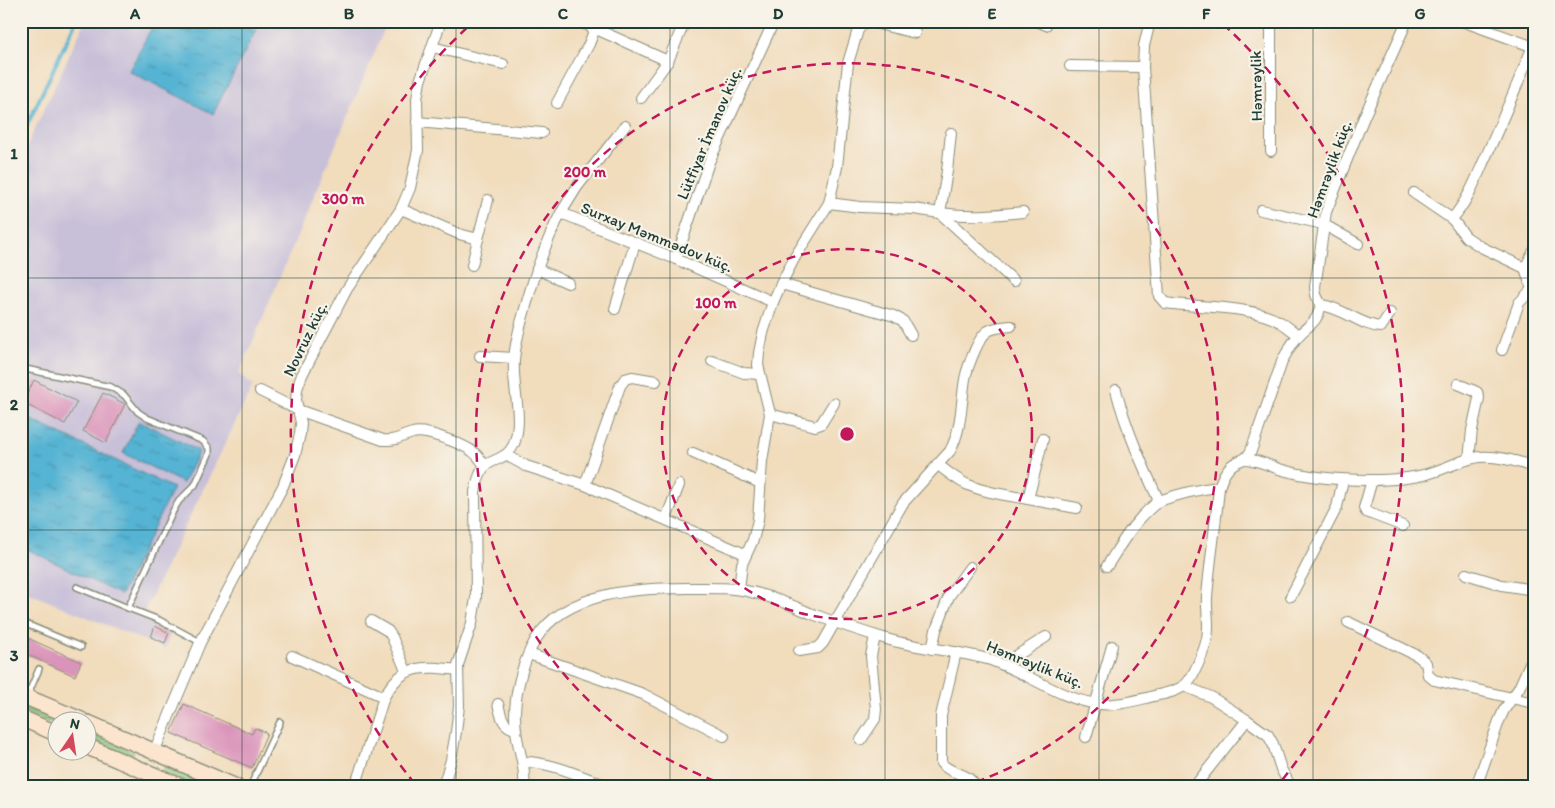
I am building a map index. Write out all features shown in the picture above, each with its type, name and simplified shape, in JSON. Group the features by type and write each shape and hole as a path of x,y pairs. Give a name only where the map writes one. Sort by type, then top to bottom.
{"main road":[{"path":"24,696 57,710"},
{"path":"21,718 48,730"},
{"path":"98,727 236,787"},
{"path":"98,752 158,782 182,787"},
{"path":"154,752 158,782"}],"street":[{"name":"Novruz küç.","path":"154,752 200,642 283,486 295,455 300,434 301,423 296,400 297,388 302,375 347,289 401,209 410,188 418,150 417,99 420,81 441,21"},
{"path":"578,21 596,25 668,61"},
{"path":"641,98 668,61 685,21"},
{"name":"Lütfiyar İmanov küç.","path":"676,259 710,162 774,21"},
{"path":"1150,21 1144,46 1143,67 1159,296 1165,303 1260,314 1279,321 1299,335"},
{"name":"Həmrəylik","path":"1271,21 1271,150"},
{"name":"Həmrəylik küç.","path":"1320,305 1315,287 1326,212 1364,117 1407,21"},
{"path":"1452,219 1476,178 1502,122 1533,46 1462,21"},
{"path":"739,590 742,564 753,540 758,520 760,483 770,414 760,374 759,353 772,302 795,257 828,203 837,167 848,63 858,30 863,24 870,22 915,33"},
{"path":"558,103 589,44 596,25"},
{"path":"432,47 503,64"},
{"path":"1070,66 1143,67"},
{"path":"417,122 542,133"},
{"path":"561,213 577,187 625,126"},
{"path":"940,212 951,133"},
{"path":"1414,193 1452,219 1466,237 1481,247 1525,268 1533,290 1519,303 1502,350"},
{"path":"472,265 488,200"},
{"path":"828,203 860,208 905,208 963,216 1023,212"},
{"path":"401,209 459,234 478,239"},
{"path":"1261,210 1323,224 1358,244"},
{"path":"940,212 1014,281"},
{"name":"Surxay Məmmədov küç.","path":"506,454 514,443 518,427 513,376 519,331 537,269 561,213 676,259 772,302"},
{"path":"615,309 635,243"},
{"path":"1525,268 1534,251"},
{"path":"537,269 568,283"},
{"path":"781,284 894,316 903,321 911,335"},
{"path":"1246,459 1256,441 1283,359 1299,335 1318,316 1320,305 1344,311 1373,326 1380,326 1390,314"},
{"path":"799,652 818,648 823,643 904,502 950,451 955,442 965,378 969,363 979,341 986,332 995,328 1011,326"},
{"path":"480,356 514,358"},
{"path":"712,361 744,373 760,374"},
{"path":"585,485 620,386 625,379 632,377 656,381"},
{"path":"1458,384 1477,392 1479,398 1472,430 1469,459"},
{"path":"1116,390 1123,419 1159,501"},
{"path":"260,391 298,410 383,440 396,440 414,432 427,432 471,450 480,457 485,466"},
{"path":"770,414 815,426 821,424 834,403"},
{"path":"1028,499 1042,439"},
{"path":"693,453 760,483"},
{"path":"443,787 451,760 456,732 459,706 458,670 462,650 472,623 476,598 475,492 477,478 485,466 506,454 526,466 585,485 745,554"},
{"path":"1291,787 1281,769 1273,744 1268,736 1212,697 1184,686 1192,675 1207,641 1209,624 1207,600 1219,487 1226,471 1235,463 1246,459 1256,460 1279,469 1320,478 1342,480 1410,478 1475,457 1493,457 1516,461 1534,467"},
{"path":"937,464 965,483 988,492 1076,508"},
{"path":"1291,596 1336,508 1342,480"},
{"path":"1372,480 1364,508 1366,512 1403,526"},
{"path":"666,519 679,485"},
{"path":"1107,566 1137,520 1159,501 1203,488 1219,487"},
{"path":"932,649 942,610 949,596 970,567"},
{"path":"1466,574 1502,585 1534,590"},
{"name":"Həmrəylik küç.","path":"524,787 524,762 515,729 516,708 519,687 529,654 536,639 552,621 568,609 626,591 664,588 717,588 768,596 875,636 990,660 1007,666 1067,695 1096,704 1126,703 1173,691 1184,686"},
{"path":"371,621 388,631 406,671"},
{"path":"1348,622 1418,656 1426,663 1428,675 1434,680 1534,703"},
{"path":"861,740 875,719 872,656 875,636"},
{"path":"1007,666 1016,656 1046,637"},
{"path":"1086,737 1112,646"},
{"path":"956,652 941,716 941,763 946,768 970,778 976,787"},
{"path":"529,654 643,694 724,736"},
{"path":"1476,787 1499,721 1519,688 1534,654"},
{"path":"292,656 384,697"},
{"path":"355,787 384,697 389,687 406,671 421,667 458,670"},
{"path":"498,704 503,721 508,727 515,729"},
{"path":"1194,787 1247,720"},
{"path":"524,762 548,765 610,787"}],"lane":[{"path":"21,368 111,388 124,395 138,412 158,423 203,441 208,448 209,454 195,485 179,501 174,509 128,608"},
{"path":"77,587 158,620 200,642"},
{"path":"21,622 81,646"},
{"path":"24,696 39,669"},
{"path":"250,787 280,722"}],"shaded area":[{"path":"85,21 388,21 239,374 253,386 141,618 172,632 165,649 21,590 21,159"}],"green space":[{"path":"21,704 48,715 48,722 21,711"},
{"path":"98,736 134,752 131,758 98,743"},
{"path":"165,766 214,787 198,787 162,772"}],"water":[{"path":"155,21 239,21 256,30 213,114 129,71"},
{"path":"21,415 173,488 121,595 21,546"},
{"path":"139,421 199,451 183,483 123,453"}],"building":[{"path":"34,380 77,402 65,424 23,403"},
{"path":"103,393 125,404 106,443 83,431"},
{"path":"155,626 169,633 165,643 151,637"},
{"path":"21,635 81,662 75,676 21,652"},
{"path":"184,704 252,734 255,728 267,733 252,768 171,733"}],"waterway":[{"path":"21,138 76,21"}]}
